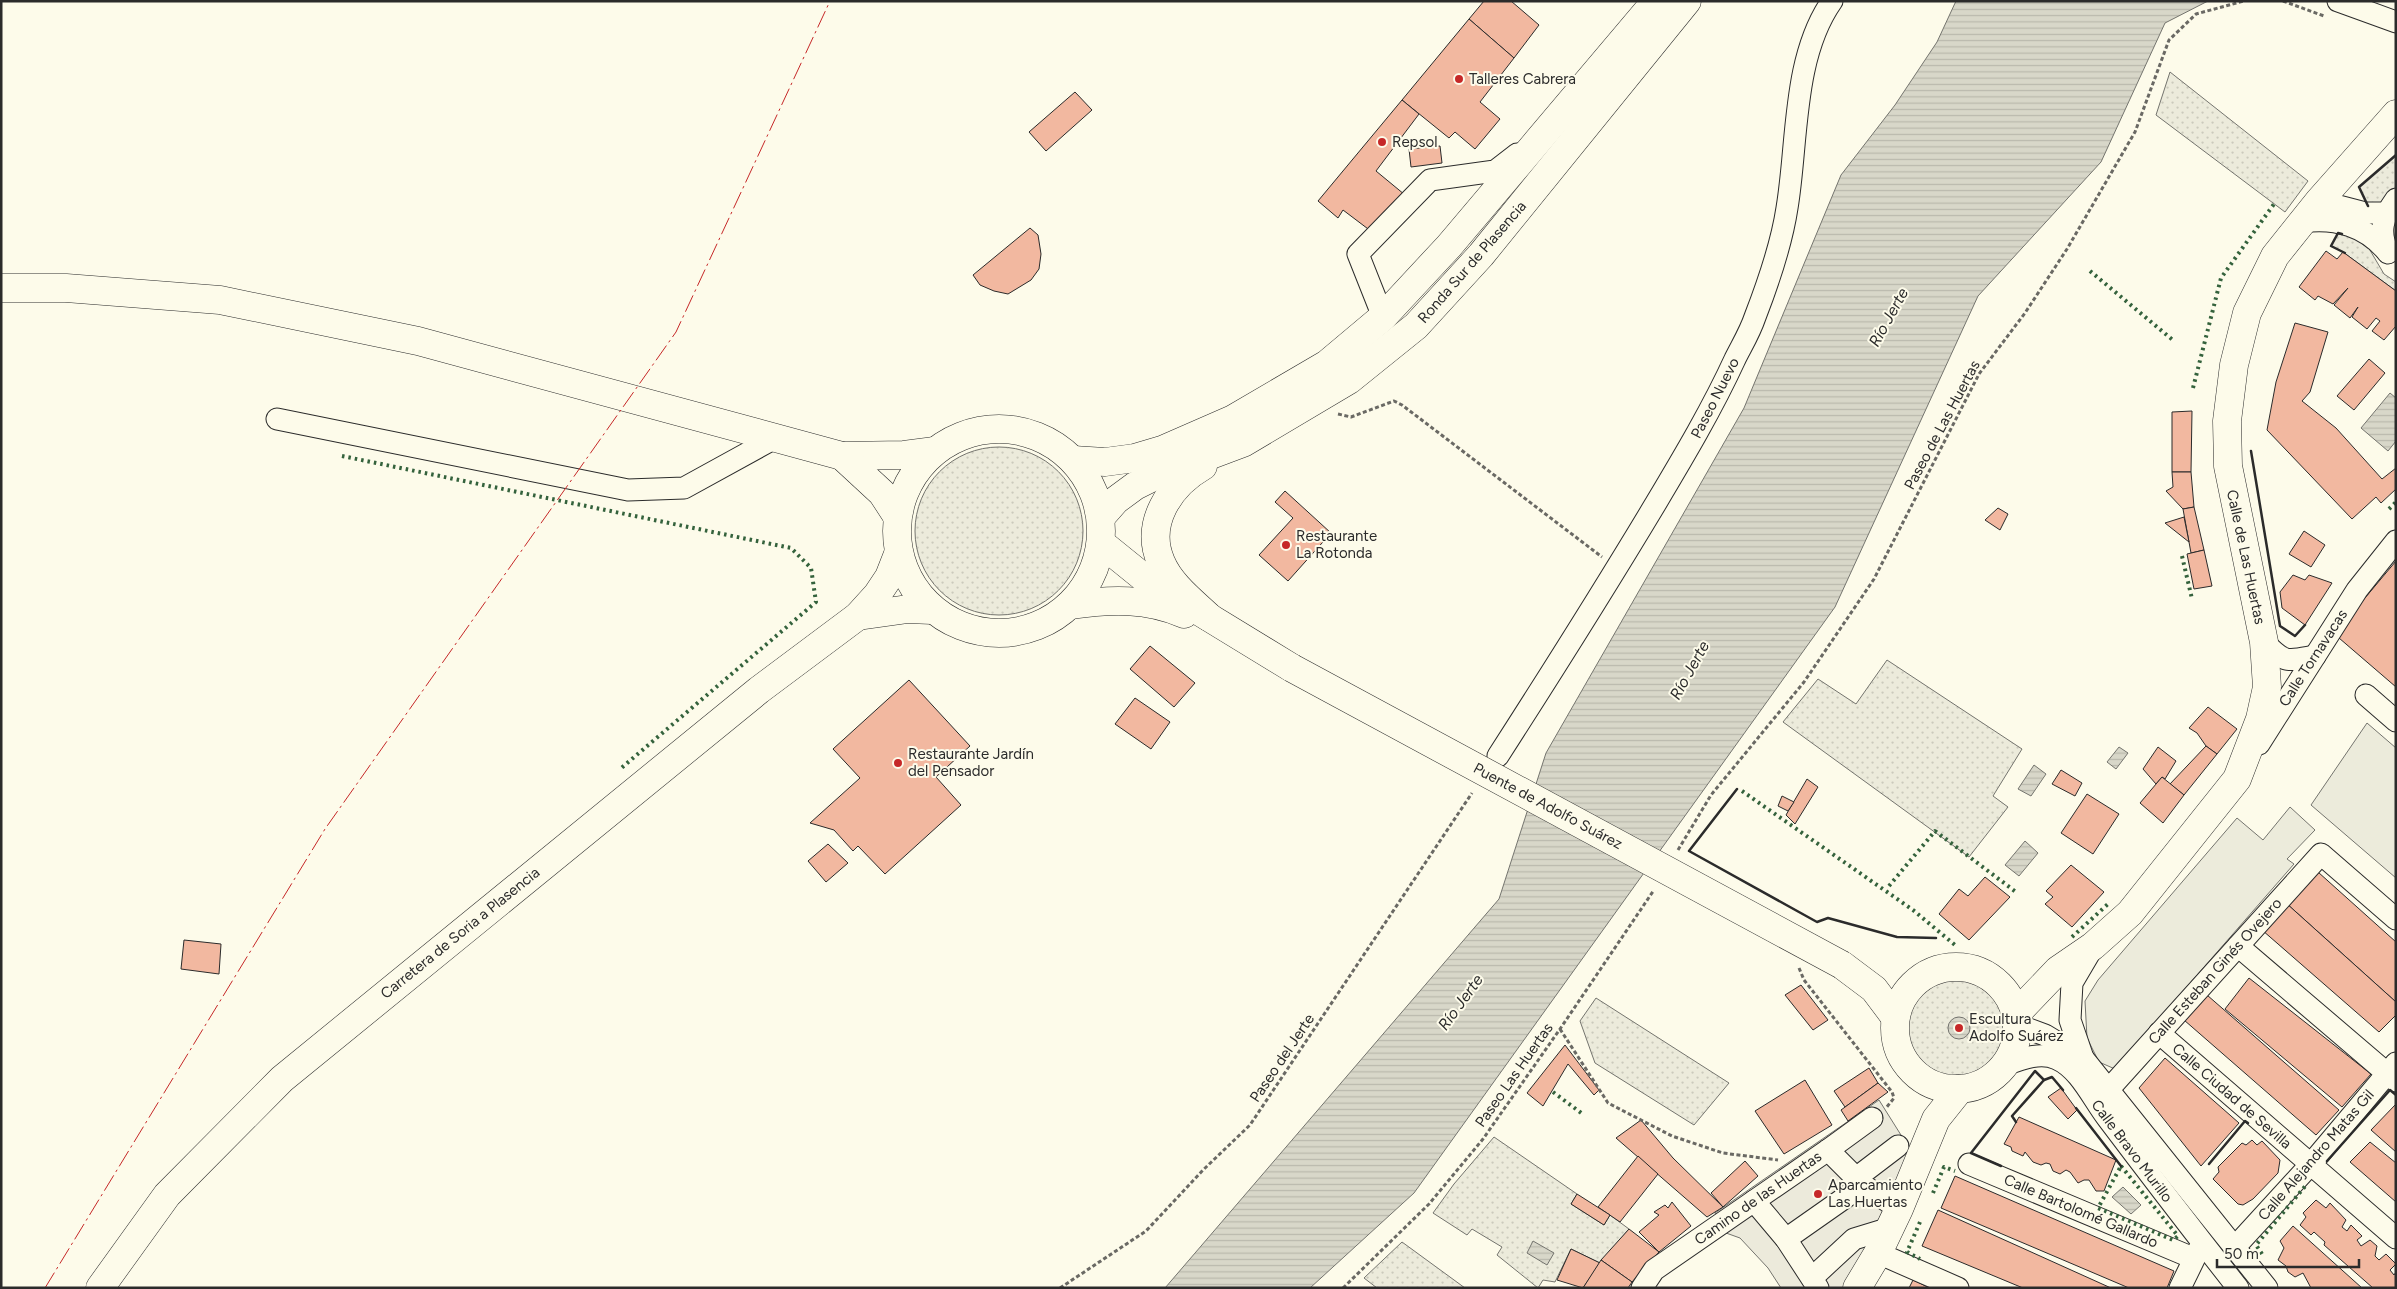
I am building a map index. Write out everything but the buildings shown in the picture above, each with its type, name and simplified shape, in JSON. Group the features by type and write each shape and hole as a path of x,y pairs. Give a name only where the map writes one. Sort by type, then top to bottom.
{"main road":[{"name":"Ronda Sur de Plasencia","path":"1074,460 1105,462 1135,458 1162,450 1233,419 1327,364 1383,317 1450,246 1656,1"},
{"name":"Ronda Sur de Plasencia","path":"1101,530 1092,487 1074,460 1038,436 1017,430 996,429 974,432 953,439 935,451 914,473 906,487 897,516 896,535 898,554 910,585 932,610 957,626 987,634 1017,633 1046,623 1071,605 1092,577 1101,530 1116,500 1135,486 1155,476 1243,443 1349,380 1416,326 1481,256 1686,1"},
{"name":"Calle de Las Huertas","path":"2058,970 2093,946 2130,912 2238,779 2260,719 2267,687 2264,642 2228,466 2227,421 2234,365 2247,313 2275,256 2319,202 2395,116"},
{"path":"1,288 66,288 220,300 418,340 842,456 904,455 935,451"},
{"path":"1208,617 1182,591 1160,562 1156,542 1160,510 1168,495 1187,475 1243,443"},
{"path":"842,456 882,493 897,516"},
{"path":"1101,530 1143,577 1249,642"},
{"name":"Carretera de Soria a Plasencia","path":"100,1288 167,1195 282,1079 759,690 858,616 877,595 889,577 898,554"},
{"path":"1071,605 1103,600 1133,601 1170,608 1249,642"},
{"path":"858,616 908,609 932,610"},
{"name":"Puente de Adolfo Suárez","path":"1249,642 1292,668 1845,966"},
{"path":"1845,966 1886,980 1918,980"},
{"path":"1845,966 1874,989 1895,1017"},
{"path":"1950,967 1967,967 1983,972 1998,982 2009,996 2017,1019 2017,1039 2006,1065 1993,1077 1977,1086 1960,1089 1941,1088 1924,1080 1910,1069 1900,1053 1895,1036 1895,1017 1900,1003 1908,990 1918,980 1933,971 1950,967"},
{"path":"1998,982 2018,983 2058,970"},
{"path":"2017,1019 2058,970"},
{"path":"1924,1080 1930,1104 1930,1132"},
{"path":"1857,1288 1878,1253 1895,1219 1918,1168 1936,1119 1960,1089"}],"street":[{"name":"Paseo Nuevo","path":"1498,756 1617,568 1697,435 1755,318 1787,211 1795,151 1795,118 1800,88 1814,41 1825,12 1832,1"},
{"path":"2352,4 2396,22"},
{"path":"1383,317 1358,254 1430,180 1495,171 1551,128"},
{"path":"2319,202 2365,213 2391,206"},
{"path":"2391,206 2381,228 2383,242 2392,257"},
{"path":"2302,222 2331,221 2357,228 2380,243 2392,257"},
{"path":"277,419 628,490 684,488 775,438"},
{"name":"Calle Tornavacas","path":"2238,779 2357,590 2396,541"},
{"path":"2264,642 2278,657 2292,660 2316,656"},
{"path":"2366,695 2396,722"},
{"name":"Calle Esteban Ginés Ovejero","path":"2109,1088 2321,854 2396,918"},
{"name":"Calle Bravo Murillo","path":"2083,1058 2070,1020 2072,983 2093,946"},
{"path":"2238,946 2393,1072"},
{"name":"Calle Bravo Murillo","path":"2017,1019 2083,1058 2109,1088 2267,1288"},
{"name":"Calle Ciudad de Sevilla","path":"2159,1033 2396,1238"},
{"name":"Calle Bravo Murillo","path":"2006,1065 2027,1057 2042,1056 2056,1058 2066,1064 2077,1076 2198,1250 2238,1288"},
{"name":"Calle Alejandro Matas Gil","path":"2235,1247 2393,1072"},
{"path":"1828,1150 1872,1118"},
{"path":"1786,1239 1859,1181 1898,1146"},
{"name":"Camino de las Huertas","path":"1642,1288 1654,1270 1828,1150 1895,1219"},
{"name":"Calle Bartolomé Gallardo","path":"1969,1164 2198,1250"},
{"path":"1754,1200 1786,1239 1815,1283 1854,1238 1895,1219"},
{"path":"2180,1288 2198,1250"},
{"path":"1878,1253 1958,1288"}],"path":[{"name":"Paseo de Las Huertas","path":"1676,853 1711,795 1804,682 1874,579 1979,374 2025,313 2067,249 2135,132 2169,40 2196,14 2244,1"},
{"path":"1338,414 1351,417 1394,401 1402,404 1617,568"},
{"name":"Paseo del Jerte","path":"1060,1288 1146,1232 1203,1170 1250,1125 1472,793"},
{"name":"Paseo Las Huertas","path":"1343,1288 1430,1204 1483,1139 1658,884"},
{"path":"1797,963 1804,980 1892,1092 1894,1098 1892,1103 1872,1118"},
{"path":"1560,1029 1608,1103 1672,1136 1723,1153 1808,1163"}],"shaded area":[{"path":"2170,72 2308,181 2285,212 2156,115"},
{"path":"2396,155 2396,190 2386,204 2368,206 2359,187"},
{"path":"2338,233 2364,240 2384,274 2396,282 2396,291 2343,252 2331,246"},
{"path":"999,447 1023,451 1038,457 1052,466 1064,478 1073,492 1079,507 1083,531 1079,555 1073,570 1064,584 1052,596 1038,605 1023,611 999,615 975,611 960,605 946,596 934,584 925,570 919,555 915,531 919,507 925,492 934,478 946,466 960,457 975,451"},
{"path":"1887,660 2022,749 1993,796 2008,807 1969,857 1783,722 1818,679 1856,704"},
{"path":"2367,723 2396,748 2396,878 2311,805"},
{"path":"2290,807 2315,830 2287,859 2294,864 2115,1069 2099,1062 2087,1038 2085,1001 2098,980 2237,818 2263,840"},
{"path":"1957,979 1976,983 1993,993 2003,1010 2007,1029 2003,1048 1993,1065 1976,1075 1957,1079 1938,1075 1921,1065 1911,1048 1907,1029 1911,1010 1921,993 1938,983"},
{"path":"1596,998 1729,1083 1694,1125 1595,1063 1580,1021"},
{"name":"Aparcamiento Las Huertas","path":"1879,1100 1911,1151 1863,1252 1843,1288 1781,1288 1768,1268 1740,1238 1726,1233 1715,1213"},
{"path":"1494,1137 1577,1194 1571,1204 1604,1225 1610,1215 1629,1229 1600,1263 1571,1249 1555,1282 1543,1280 1538,1288 1497,1255 1502,1247 1472,1229 1467,1235 1433,1213 1454,1184"},
{"path":"1402,1242 1465,1288 1377,1288 1364,1278"}],"water":[{"name":"Río Jerte","path":"1956,1 2208,1 2165,23 2101,162 1978,296 1835,607 1414,1193 1310,1288 1165,1288 1499,899 1546,753 1744,408 1841,175 1895,105 1937,42"},
{"path":"2390,393 2396,398 2396,441 2388,451 2361,428"},
{"path":"2119,747 2128,753 2116,769 2107,762"},
{"path":"2034,765 2046,774 2031,796 2018,789"},
{"path":"2025,841 2038,853 2019,876 2005,865"},
{"path":"1959,1017 1969,1024 1970,1028 1963,1038 1959,1039 1949,1032 1948,1028 1955,1018"},
{"path":"2123,1187 2141,1205 2131,1214 2112,1197"},
{"path":"1533,1241 1554,1253 1547,1265 1527,1253"}],"hedge":[{"path":"2193,388 2221,278 2274,204"},
{"path":"2090,271 2174,341"},
{"path":"342,456 791,548 811,568 816,602 619,770"},
{"path":"2389,509 2396,502"},
{"path":"2182,556 2192,599"},
{"path":"1742,791 1913,910 1955,945"},
{"path":"1889,886 1935,831 2016,892"},
{"path":"2072,937 2108,904"},
{"path":"1553,1092 1584,1115"},
{"path":"2121,1166 2178,1236 2173,1240 2098,1208 2121,1166"},
{"path":"1933,1193 1944,1167 1955,1171"},
{"path":"2262,1254 2256,1245 2307,1184"},
{"path":"1920,1222 1907,1252 1920,1259"}],"wall":[{"path":"2368,206 2359,187 2396,155"},
{"path":"2342,234 2338,233 2331,246 2345,253"},
{"path":"2251,451 2280,626 2295,636 2305,625"},
{"path":"1737,789 1689,851 1817,922 1828,918 1897,937 1936,938"},
{"path":"2001,1166 1971,1153 2035,1071 2044,1080"},
{"path":"2016,1122 2012,1116 2044,1080 2052,1077 2063,1090"},
{"path":"2327,1161 2390,1090 2396,1095"},
{"path":"2076,1108 2121,1166"},
{"path":"2209,1164 2245,1121 2248,1123"}],"power":[{"path":"45,1288 325,829 676,332 830,1"}],"place":[{"name":"Talleres Cabrera","path":"1459,79"},
{"name":"Repsol","path":"1382,142"},
{"name":"Restaurante La Rotonda","path":"1286,545"},
{"name":"Restaurante Jardín del Pensador","path":"898,763"},
{"name":"Escultura Adolfo Suárez","path":"1959,1028"},
{"name":"Aparcamiento Las Huertas","path":"1818,1194"}]}
